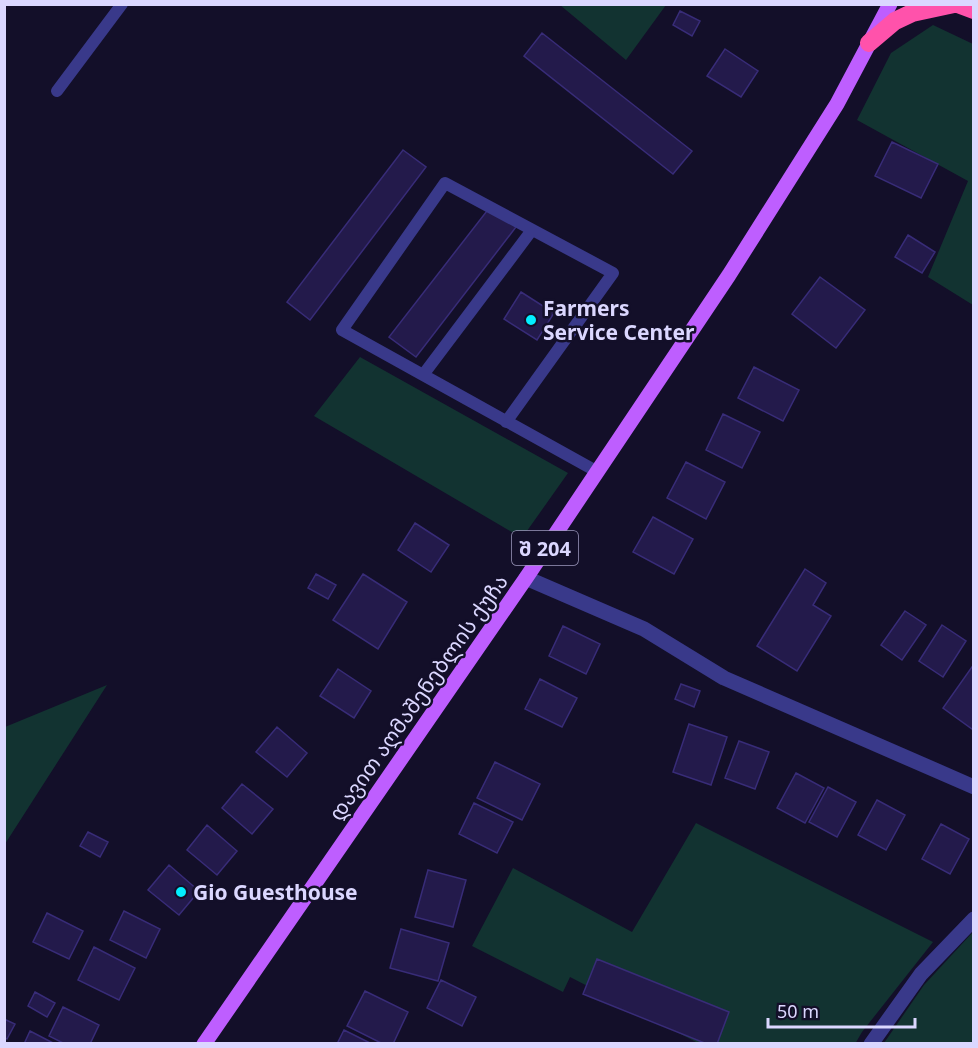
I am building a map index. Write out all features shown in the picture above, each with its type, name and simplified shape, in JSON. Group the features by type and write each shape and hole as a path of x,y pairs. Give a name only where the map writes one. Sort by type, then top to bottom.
{"highway":[{"path":"869,43 895,21 912,13 956,4 974,10"}],"main road":[{"name":"დავით აღმაშენებლის ქუჩა","path":"204,1044 526,578 735,265 837,104 890,4"}],"street":[{"path":"526,578 644,629 724,678 974,787"},
{"path":"871,1044 921,974 974,919"}],"lane":[{"path":"57,91 122,4"},
{"path":"507,422 613,273 445,183 342,330 507,422 596,471"},
{"path":"423,375 532,230"}],"green space":[{"path":"560,5 666,5 626,60"},
{"path":"933,25 973,44 973,305 928,277 968,181 857,120 891,53"},
{"path":"360,357 568,473 522,538 314,416"},
{"path":"107,685 5,844 5,727"},
{"path":"696,823 933,942 855,1044 698,1043 570,977 563,992 472,946 513,868 632,932"},
{"path":"973,932 973,1043 884,1043 924,985"}],"building":[{"path":"680,11 700,21 692,36 673,25"},
{"path":"542,33 692,151 673,174 524,56"},
{"path":"725,49 758,71 741,97 707,76"},
{"path":"892,142 938,164 921,198 875,176"},
{"path":"403,150 426,167 310,320 287,302"},
{"path":"490,207 516,227 416,357 389,337"},
{"path":"908,235 935,252 922,273 895,257"},
{"path":"820,277 865,310 836,348 792,314"},
{"path":"521,292 554,313 537,340 504,319"},
{"path":"754,367 799,390 783,421 738,398"},
{"path":"723,414 760,432 742,468 706,450"},
{"path":"686,462 725,482 706,519 667,498"},
{"path":"653,517 693,539 674,574 633,552"},
{"path":"415,523 449,545 431,572 398,550"},
{"path":"805,569 826,583 813,605 831,616 797,671 757,646"},
{"path":"316,574 336,585 328,599 308,588"},
{"path":"363,574 407,602 378,649 333,620"},
{"path":"905,611 926,625 902,660 881,645"},
{"path":"942,625 966,641 943,677 919,661"},
{"path":"563,626 600,644 586,674 549,656"},
{"path":"974,664 974,727 972,729 943,708"},
{"path":"338,669 371,691 354,718 320,696"},
{"path":"540,679 577,698 562,727 525,709"},
{"path":"681,684 700,691 694,707 675,699"},
{"path":"689,724 727,737 711,785 673,772"},
{"path":"277,727 307,753 287,777 256,752"},
{"path":"739,741 769,752 755,789 725,778"},
{"path":"495,762 540,784 522,820 477,798"},
{"path":"796,773 824,788 805,823 777,808"},
{"path":"242,784 273,809 252,834 222,808"},
{"path":"828,787 856,802 837,837 809,822"},
{"path":"877,800 905,815 886,850 858,835"},
{"path":"474,803 513,822 497,853 459,834"},
{"path":"941,824 969,839 950,874 922,859"},
{"path":"207,825 237,851 217,875 187,850"},
{"path":"88,832 108,842 100,857 80,846"},
{"path":"169,865 199,891 179,915 148,890"},
{"path":"428,870 466,880 453,927 415,917"},
{"path":"124,911 160,929 146,958 110,940"},
{"path":"47,913 83,931 69,959 33,942"},
{"path":"401,929 449,943 438,981 390,968"},
{"path":"94,947 135,968 119,1000 78,980"},
{"path":"597,959 729,1012 717,1044 707,1044 583,994"},
{"path":"441,980 476,997 462,1026 427,1008"},
{"path":"365,991 408,1012 393,1044 383,1044 347,1026"},
{"path":"35,992 55,1003 47,1017 28,1006"},
{"path":"63,1007 99,1025 90,1044 65,1044 49,1036"},
{"path":"4,1019 15,1024 7,1039 4,1037"},
{"path":"344,1030 372,1044 337,1044"},
{"path":"30,1031 55,1044 24,1044"}],"place":[{"name":"Farmers Service Center","path":"531,320"},
{"name":"Gio Guesthouse","path":"181,892"}]}
